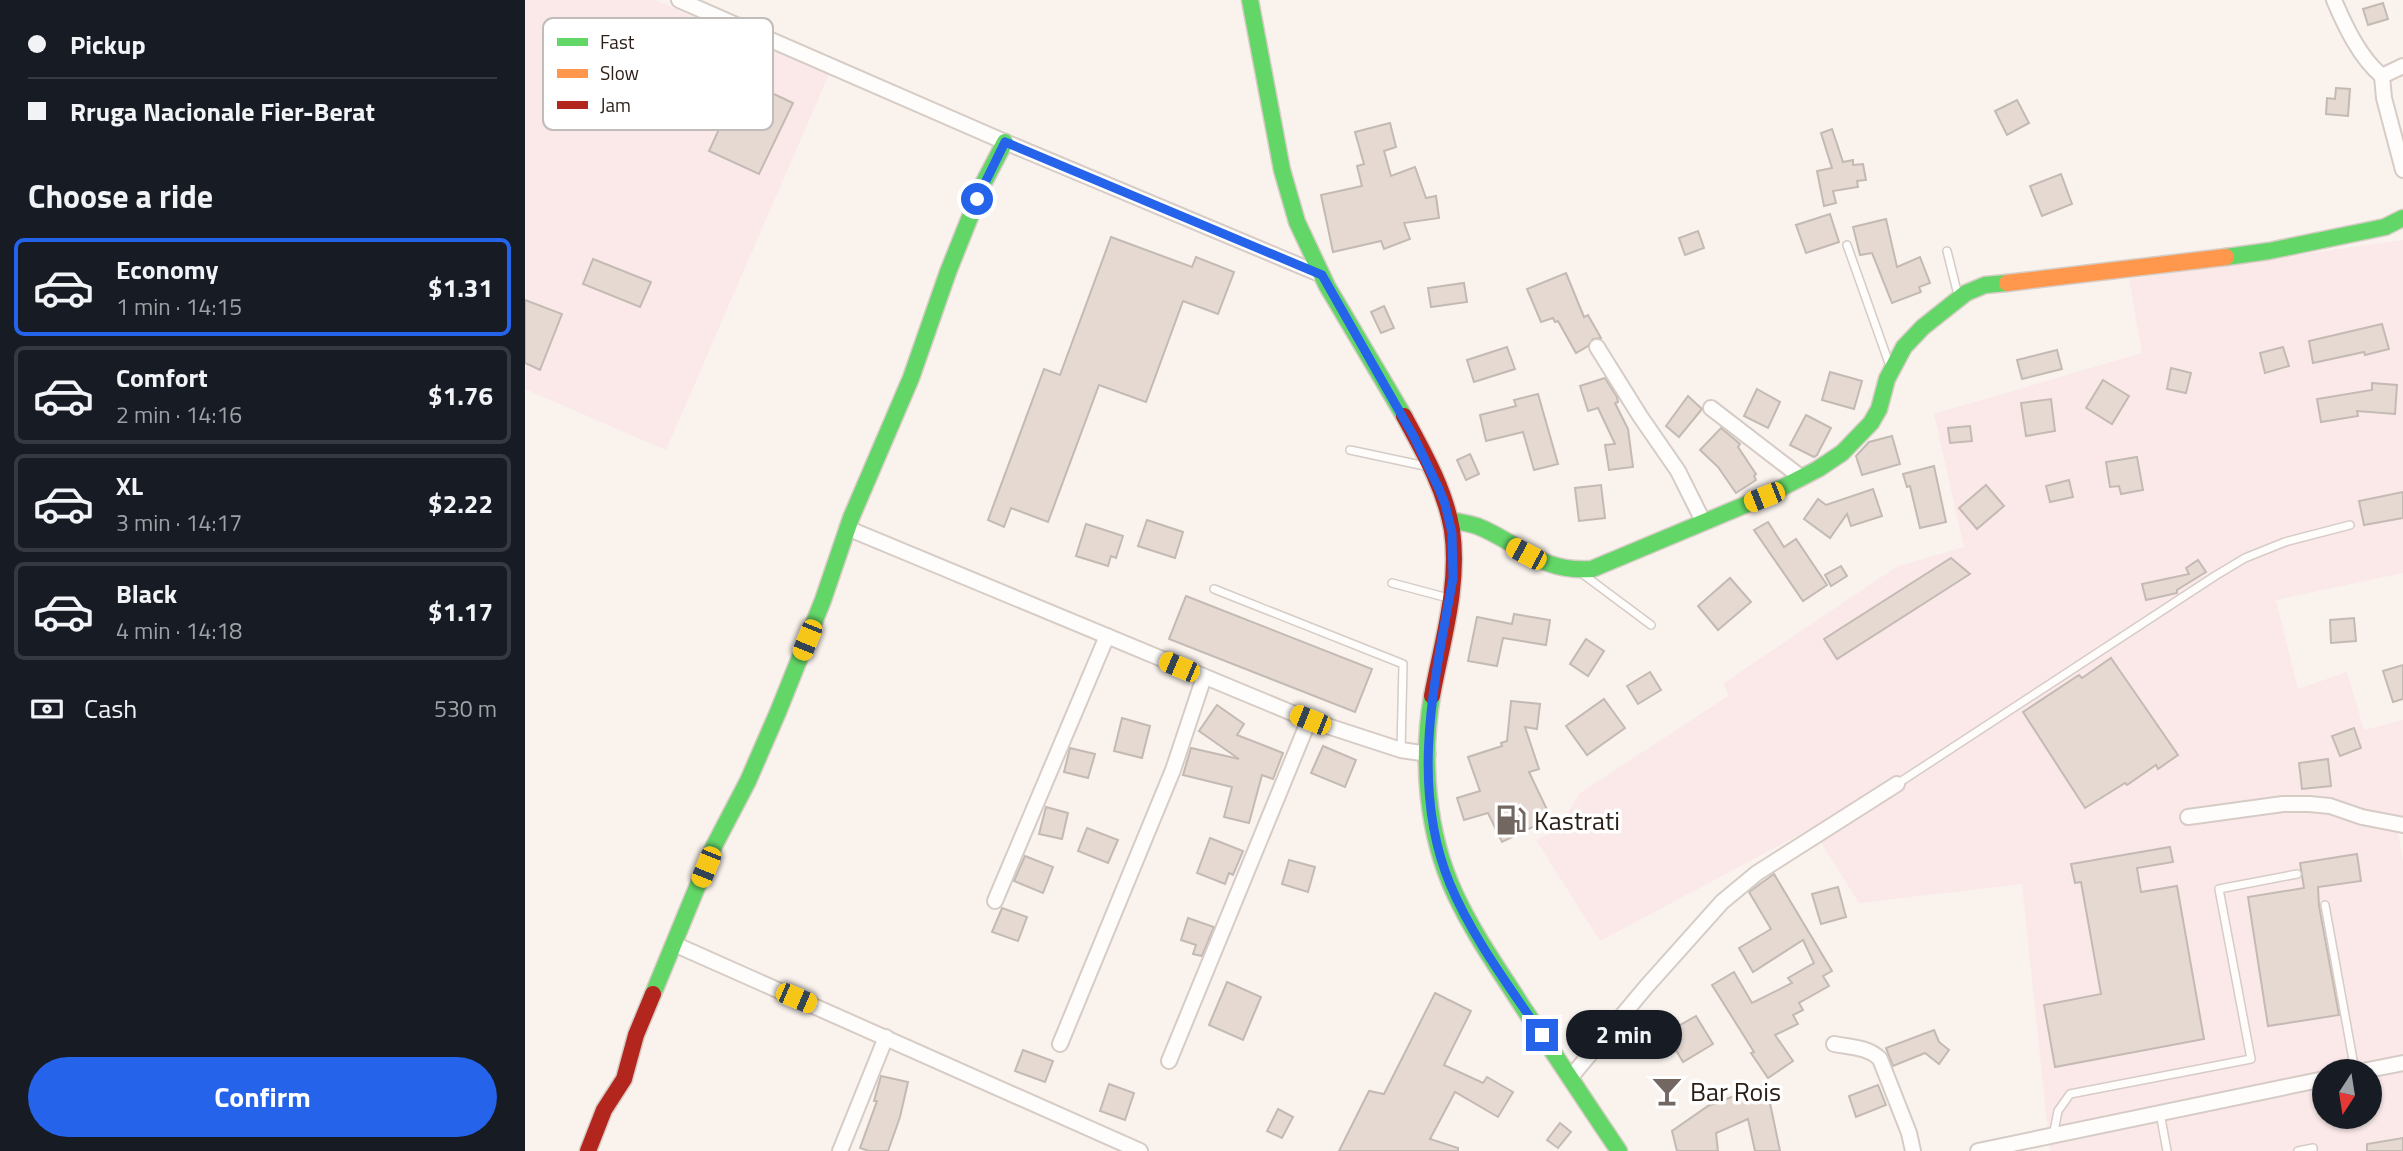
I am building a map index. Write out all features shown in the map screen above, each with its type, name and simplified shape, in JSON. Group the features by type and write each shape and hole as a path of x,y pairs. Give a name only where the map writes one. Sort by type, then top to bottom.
{"street":[{"path":"679,0 720,18"},
{"path":"1250,0 1286,187 1299,226 1322,275 1429,467 1450,520 1454,558 1432,694 1428,754 1435,835 1451,887 1486,952 1619,1151"},
{"path":"2334,0 2354,40 2372,68 2382,76 2384,98 2403,170"},
{"path":"773,41 1322,275"},
{"path":"2382,76 2403,66"},
{"path":"588,1151 604,1110 624,1079 636,1035 714,846 748,781 778,712 823,600 847,528 911,378 983,182 1005,142"},
{"path":"1450,520 1476,526 1557,568 1579,571 1615,560 1764,497 1802,478 1842,453 1871,423 1879,409 1891,370 1904,347 1923,327 1959,298 1985,285 2269,251 2385,228 2403,218"},
{"path":"1597,346 1678,471 1703,521"},
{"path":"1711,408 1802,478"},
{"path":"847,528 1310,720 1401,750 1428,754"},
{"path":"995,901 1107,636"},
{"path":"1059,1044 1173,769 1204,677"},
{"path":"1169,1061 1310,720"},
{"path":"1570,1078 1722,902 1757,873 1897,783"},
{"path":"2188,817 2283,804 2309,804 2330,806 2403,825"},
{"path":"2387,823 2403,817"},
{"path":"674,944 1140,1151"},
{"path":"840,1151 886,1037"},
{"path":"1835,1044 1863,1049 1874,1053 1880,1059 1909,1133 1913,1151"},
{"path":"2382,1067 2403,1063"},
{"path":"1978,1151 2312,1081"}],"lane":[{"path":"1847,245 1891,370"},
{"path":"1947,251 1959,298"},
{"path":"1350,450 1429,467"},
{"path":"1897,783 2235,564 2285,542 2350,525"},
{"path":"1579,571 1651,625"},
{"path":"1392,583 1449,598"},
{"path":"1214,589 1403,664 1401,750"},
{"path":"2053,1136 2058,1111 2070,1094 2251,1059 2219,888 2297,874"},
{"path":"2325,905 2353,1059"},
{"path":"2160,1113 2167,1151"},
{"path":"2298,1151 2313,1148 2313,1151"}],"shaded area":[{"path":"525,0 655,0 697,18 543,18 543,130 773,130 773,50 829,74 666,450 525,389"},
{"path":"2403,240 2403,573 2276,600 2298,689 2347,672 2364,730 2403,720 2403,830 2398,834 2403,861 2403,1151 2050,1151 2022,884 1859,903 1812,828 1600,941 1536,840 1551,833 1580,793 1728,696 1724,683 1896,567 1964,547 1934,414 2142,353 2129,279"}],"building":[{"path":"2383,3 2388,19 2368,25 2363,9"},
{"path":"2336,88 2350,89 2348,116 2326,114 2327,98 2335,99"},
{"path":"773,94 793,103 759,174 709,151 719,130 773,130"},
{"path":"2017,100 2029,123 2007,135 1995,111"},
{"path":"1390,123 1396,147 1384,151 1391,176 1415,167 1426,198 1436,196 1439,218 1404,223 1410,239 1384,249 1381,241 1333,252 1321,195 1362,186 1357,166 1364,164 1355,132"},
{"path":"1832,129 1843,162 1853,160 1853,165 1863,164 1866,180 1857,181 1858,187 1833,191 1836,203 1824,206 1817,171 1832,168 1821,133"},
{"path":"2061,174 2072,204 2042,216 2030,186"},
{"path":"1830,214 1839,242 1806,253 1796,225"},
{"path":"1886,219 1897,267 1920,257 1930,283 1919,287 1921,292 1892,303 1872,253 1860,255 1853,227"},
{"path":"1698,231 1704,248 1685,255 1679,238"},
{"path":"1111,237 1192,267 1196,257 1234,272 1218,314 1183,301 1146,402 1099,385 1048,522 1011,508 1004,527 988,520 1044,369 1060,375"},
{"path":"593,259 651,282 640,307 583,284"},
{"path":"1566,273 1584,317 1588,315 1601,338 1593,339 1588,346 1576,353 1558,321 1555,322 1553,318 1541,322 1527,289"},
{"path":"1464,283 1467,302 1431,307 1428,288"},
{"path":"525,300 562,314 540,370 525,363"},
{"path":"1384,306 1394,328 1381,333 1371,312"},
{"path":"2382,324 2389,349 2313,363 2309,341"},
{"path":"1507,347 1515,369 1474,382 1467,360"},
{"path":"2283,347 2289,366 2265,373 2260,353"},
{"path":"2057,350 2062,369 2022,379 2017,360"},
{"path":"2171,368 2191,373 2186,393 2167,389"},
{"path":"1830,372 1862,381 1854,409 1822,400"},
{"path":"1605,378 1617,397 1618,402 1615,403 1628,429 1633,467 1609,470 1605,445 1615,444 1598,408 1588,411 1580,386"},
{"path":"2103,380 2129,396 2112,424 2086,408"},
{"path":"2372,383 2397,385 2395,414 2357,411 2358,416 2321,422 2317,399 2372,390"},
{"path":"1757,389 1780,402 1768,428 1744,416"},
{"path":"1538,394 1558,464 1534,470 1523,432 1486,441 1480,415 1516,406 1514,400"},
{"path":"1688,396 1702,409 1679,437 1666,426"},
{"path":"2051,399 2055,431 2026,436 2021,403"},
{"path":"1806,415 1831,428 1814,457 1790,445"},
{"path":"1970,426 1972,441 1950,443 1948,428"},
{"path":"1721,428 1740,444 1738,447 1756,474 1756,480 1736,493 1718,467 1700,450"},
{"path":"1892,436 1900,464 1862,475 1856,456 1869,442"},
{"path":"1470,454 1479,474 1466,480 1457,460"},
{"path":"2137,457 2143,490 2121,494 2119,486 2110,487 2106,462"},
{"path":"1934,466 1946,522 1920,528 1910,486 1907,487 1903,474"},
{"path":"2069,480 2073,497 2050,502 2046,486"},
{"path":"1601,485 1605,518 1579,521 1575,488"},
{"path":"1986,485 2004,506 1977,529 1959,508"},
{"path":"1873,489 1882,516 1851,526 1847,514 1830,538 1804,519 1818,499 1826,505"},
{"path":"2403,492 2403,518 2364,525 2359,501"},
{"path":"1147,520 1183,532 1175,558 1138,546"},
{"path":"1768,522 1784,547 1796,539 1827,585 1803,601 1754,530"},
{"path":"1086,524 1123,536 1116,558 1111,556 1108,566 1076,556"},
{"path":"1951,558 1970,574 1837,659 1824,639"},
{"path":"2198,560 2206,572 2177,590 2177,593 2146,600 2142,584 2189,574 2186,568"},
{"path":"1841,566 1847,576 1831,586 1825,575"},
{"path":"1730,578 1751,602 1718,630 1698,606"},
{"path":"1186,596 1372,669 1355,712 1169,639"},
{"path":"1514,614 1550,620 1546,645 1503,638 1497,666 1468,661 1477,617 1512,624"},
{"path":"2354,618 2356,641 2331,643 2330,620"},
{"path":"1586,639 1604,651 1588,676 1570,664"},
{"path":"2111,658 2178,755 2158,769 2156,765 2085,808 2023,712 2079,675 2082,678"},
{"path":"2403,665 2403,699 2393,702 2383,671"},
{"path":"1650,672 1661,690 1638,704 1627,686"},
{"path":"1604,699 1625,728 1587,755 1566,726"},
{"path":"1511,701 1540,704 1537,729 1525,727 1539,769 1529,772 1551,818 1502,842 1488,813 1464,820 1457,798 1480,791 1468,757 1502,746 1501,743 1507,741"},
{"path":"1217,705 1244,724 1237,735 1283,753 1273,779 1262,775 1249,823 1224,817 1232,787 1183,775 1191,748 1239,759 1199,731"},
{"path":"1122,718 1150,726 1142,758 1114,751"},
{"path":"2354,728 2361,748 2340,756 2332,736"},
{"path":"1323,746 1356,760 1345,787 1311,773"},
{"path":"1070,748 1095,754 1088,778 1064,772"},
{"path":"2328,759 2331,786 2302,789 2299,763"},
{"path":"1046,807 1068,813 1062,839 1039,834"},
{"path":"1087,828 1118,840 1108,863 1078,851"},
{"path":"1210,838 1243,851 1233,875 1229,873 1225,884 1197,873"},
{"path":"2170,847 2173,862 2137,868 2141,892 2177,886 2204,1039 2055,1067 2044,1005 2101,994 2081,882 2075,883 2071,864"},
{"path":"2357,854 2361,881 2318,887 2339,1015 2268,1026 2248,897 2304,888 2300,863"},
{"path":"1025,856 1053,867 1043,893 1014,881"},
{"path":"1289,860 1315,867 1308,892 1282,884"},
{"path":"1774,874 1832,971 1823,976 1829,986 1799,1003 1803,1010 1793,1015 1798,1024 1775,1035 1793,1061 1768,1078 1712,985 1734,972 1752,1003 1792,983 1788,978 1814,963 1803,940 1753,972 1739,948 1771,929 1749,892"},
{"path":"1838,887 1846,917 1821,924 1812,894"},
{"path":"1002,908 1027,917 1018,941 992,932"},
{"path":"1188,918 1214,927 1202,956 1193,954 1196,945 1181,940"},
{"path":"1227,982 1261,997 1243,1040 1209,1025"},
{"path":"1435,993 1471,1011 1444,1065 1483,1083 1487,1077 1513,1092 1498,1117 1455,1092 1430,1139 1458,1148 1458,1151 1339,1151 1369,1091 1384,1094"},
{"path":"1696,1016 1713,1044 1683,1062 1666,1033"},
{"path":"1934,1030 1939,1042 1949,1050 1939,1064 1925,1053 1893,1066 1886,1048"},
{"path":"1023,1050 1053,1061 1045,1082 1015,1071"},
{"path":"881,1076 908,1082 888,1151 869,1151 860,1148 877,1101 874,1101"},
{"path":"1109,1084 1134,1093 1125,1120 1100,1111"},
{"path":"1766,1084 1780,1151 1755,1151 1748,1119 1716,1133 1718,1151 1677,1151 1672,1131 1708,1106"},
{"path":"1878,1085 1886,1105 1856,1117 1849,1096"},
{"path":"1278,1109 1293,1117 1282,1138 1267,1131"},
{"path":"1560,1123 1571,1132 1558,1148 1547,1140"},
{"path":"2403,1138 2403,1151 2367,1151 2367,1144"}],"traffic: fast":[{"path":"1250,0 1282,170 1297,222 1327,286 1404,416"},
{"path":"653,994 714,846 748,781 778,712 823,600 851,518 911,378 948,272 984,182 1005,142"},
{"path":"2226,257 2385,227 2403,218"},
{"path":"1450,520 1477,526 1544,562 1574,569 1592,569 1764,497 1818,469 1842,453 1871,423 1879,409 1887,379 1904,347 1923,327 1966,293 1985,285 2007,283"},
{"path":"1432,696 1427,746 1429,797 1438,847 1455,894 1488,953 1619,1151"}],"traffic: slow":[{"path":"2007,283 2226,257"}],"traffic: jam":[{"path":"1404,416 1439,485 1452,530 1452,592 1432,696"},
{"path":"588,1151 604,1110 624,1079 636,1035 653,994"}],"place":[{"name":"Kastrati","path":"1511,820"},
{"name":"Bar Rois","path":"1667,1091"}],"route":[{"path":"977,199 983,182 1005,142 1322,275 1414,437 1450,520 1454,545 1453,578 1429,715 1430,797 1435,835 1451,887 1476,934 1542,1035"}]}
